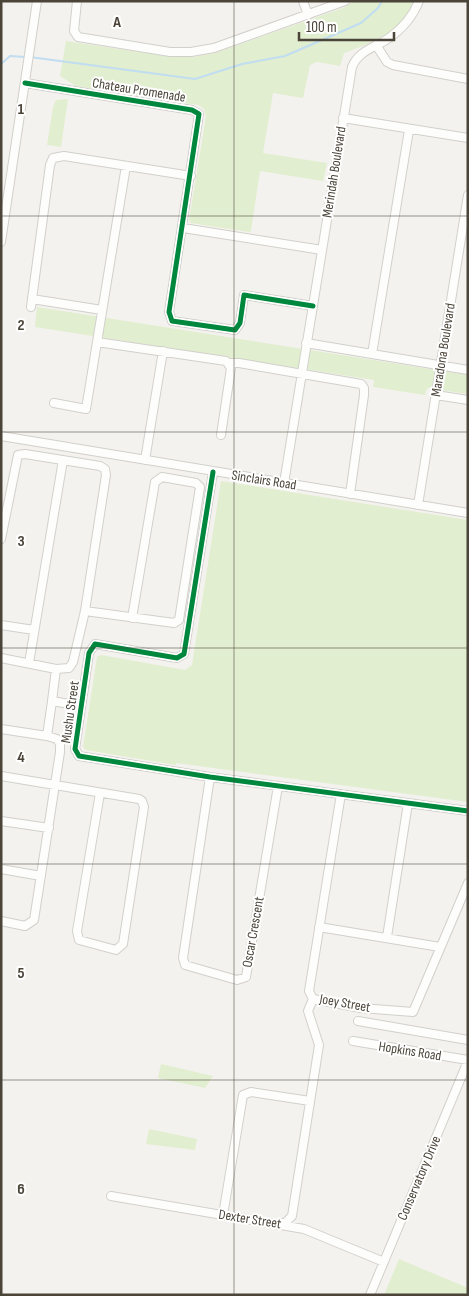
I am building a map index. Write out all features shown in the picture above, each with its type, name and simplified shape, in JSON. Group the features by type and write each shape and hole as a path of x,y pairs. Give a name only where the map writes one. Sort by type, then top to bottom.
{"street":[{"path":"1,242 37,1"},
{"path":"78,1 74,31 78,37 181,53 214,48 345,1"},
{"path":"303,1 308,15"},
{"name":"Merindah Boulevard","path":"284,483 343,118 354,61 365,50 387,40 403,26 419,1"},
{"path":"376,45 387,62 393,65 468,79"},
{"name":"Chateau Promenade","path":"25,83 196,111 200,118 169,312 172,321 234,330 240,323 244,295 313,306"},
{"path":"343,118 468,138"},
{"path":"372,354 409,130"},
{"path":"102,310 31,303 50,165 53,158 64,156 191,176"},
{"path":"54,403 86,409 126,166"},
{"name":"Maradona Boulevard","path":"418,505 468,195"},
{"path":"183,228 322,250"},
{"path":"97,342 239,363 361,384 364,388 350,494"},
{"path":"306,343 468,370"},
{"path":"145,460 162,351"},
{"path":"221,435 230,368 229,363"},
{"path":"436,395 468,400"},
{"name":"Sinclairs Road","path":"1,436 468,513"},
{"path":"1,539 18,455 25,454 100,466 107,472 85,611 72,666 65,670 56,669 1,658"},
{"path":"29,663 63,460"},
{"name":"Mushu Street","path":"213,472 184,654 177,658 95,644 89,653 81,706 75,749 79,756 210,777 468,811"},
{"path":"85,611 132,618 174,623 179,620 200,487 196,483 162,477 155,482 132,618"},
{"path":"1,625 34,630"},
{"path":"47,736 56,669"},
{"path":"52,701 81,706"},
{"path":"1,729 47,736 57,739 60,744 34,920 32,924 25,926 1,921"},
{"path":"1,776 139,799 144,807 123,944 116,950 80,940 77,932 100,793"},
{"name":"Oscar Crescent","path":"210,777 183,958 185,965 237,980 246,977 278,786"},
{"name":"Joey Street","path":"340,794 309,991 313,999 361,1008 413,1012 468,883"},
{"path":"387,937 408,803"},
{"path":"1,821 49,828"},
{"path":"1,869 41,876"},
{"path":"319,927 440,947"},
{"path":"279,1224 286,1223 292,1216 319,1045 308,1012 313,999"},
{"name":"Hopkins Road","path":"358,1021 468,1040"},
{"name":"Hopkins Road","path":"353,1041 468,1061"},
{"name":"Conservatory Drive","path":"370,1295 468,1061"},
{"path":"223,1215 243,1095 251,1092 310,1101"},
{"name":"Dexter Street","path":"111,1196 304,1229 384,1262"}],"green space":[{"path":"354,1 417,1 402,20 386,34 344,53 340,66 317,62 310,65 303,98 273,93 263,153 327,163 323,181 260,171 251,231 249,232 191,223 189,220 206,116 204,109 198,105 76,86 60,76 66,41 165,56 194,57 215,53 343,8"},
{"path":"68,99 61,147 47,145 53,107 56,100"},
{"path":"37,307 468,375 468,394 427,388 425,395 373,387 374,380 35,327"},
{"path":"221,481 468,520 468,802 176,763 176,765 86,750 83,747 97,657 101,655 185,670 192,665"},
{"path":"161,1064 213,1076 205,1088 158,1078"},
{"path":"149,1129 197,1139 195,1150 146,1144"},
{"path":"399,1259 468,1288 468,1295 384,1295"}],"waterway":[{"path":"30,57 195,79 242,64 285,56 361,23 378,8 382,1"},
{"path":"1,64 10,56 25,57"}],"cycle path":[{"path":"25,83 192,110 199,114 169,312 172,321 235,330 240,323 244,295 313,306"},
{"path":"213,472 184,654 177,658 95,644 89,653 75,749 79,756 210,777 468,811"}]}
